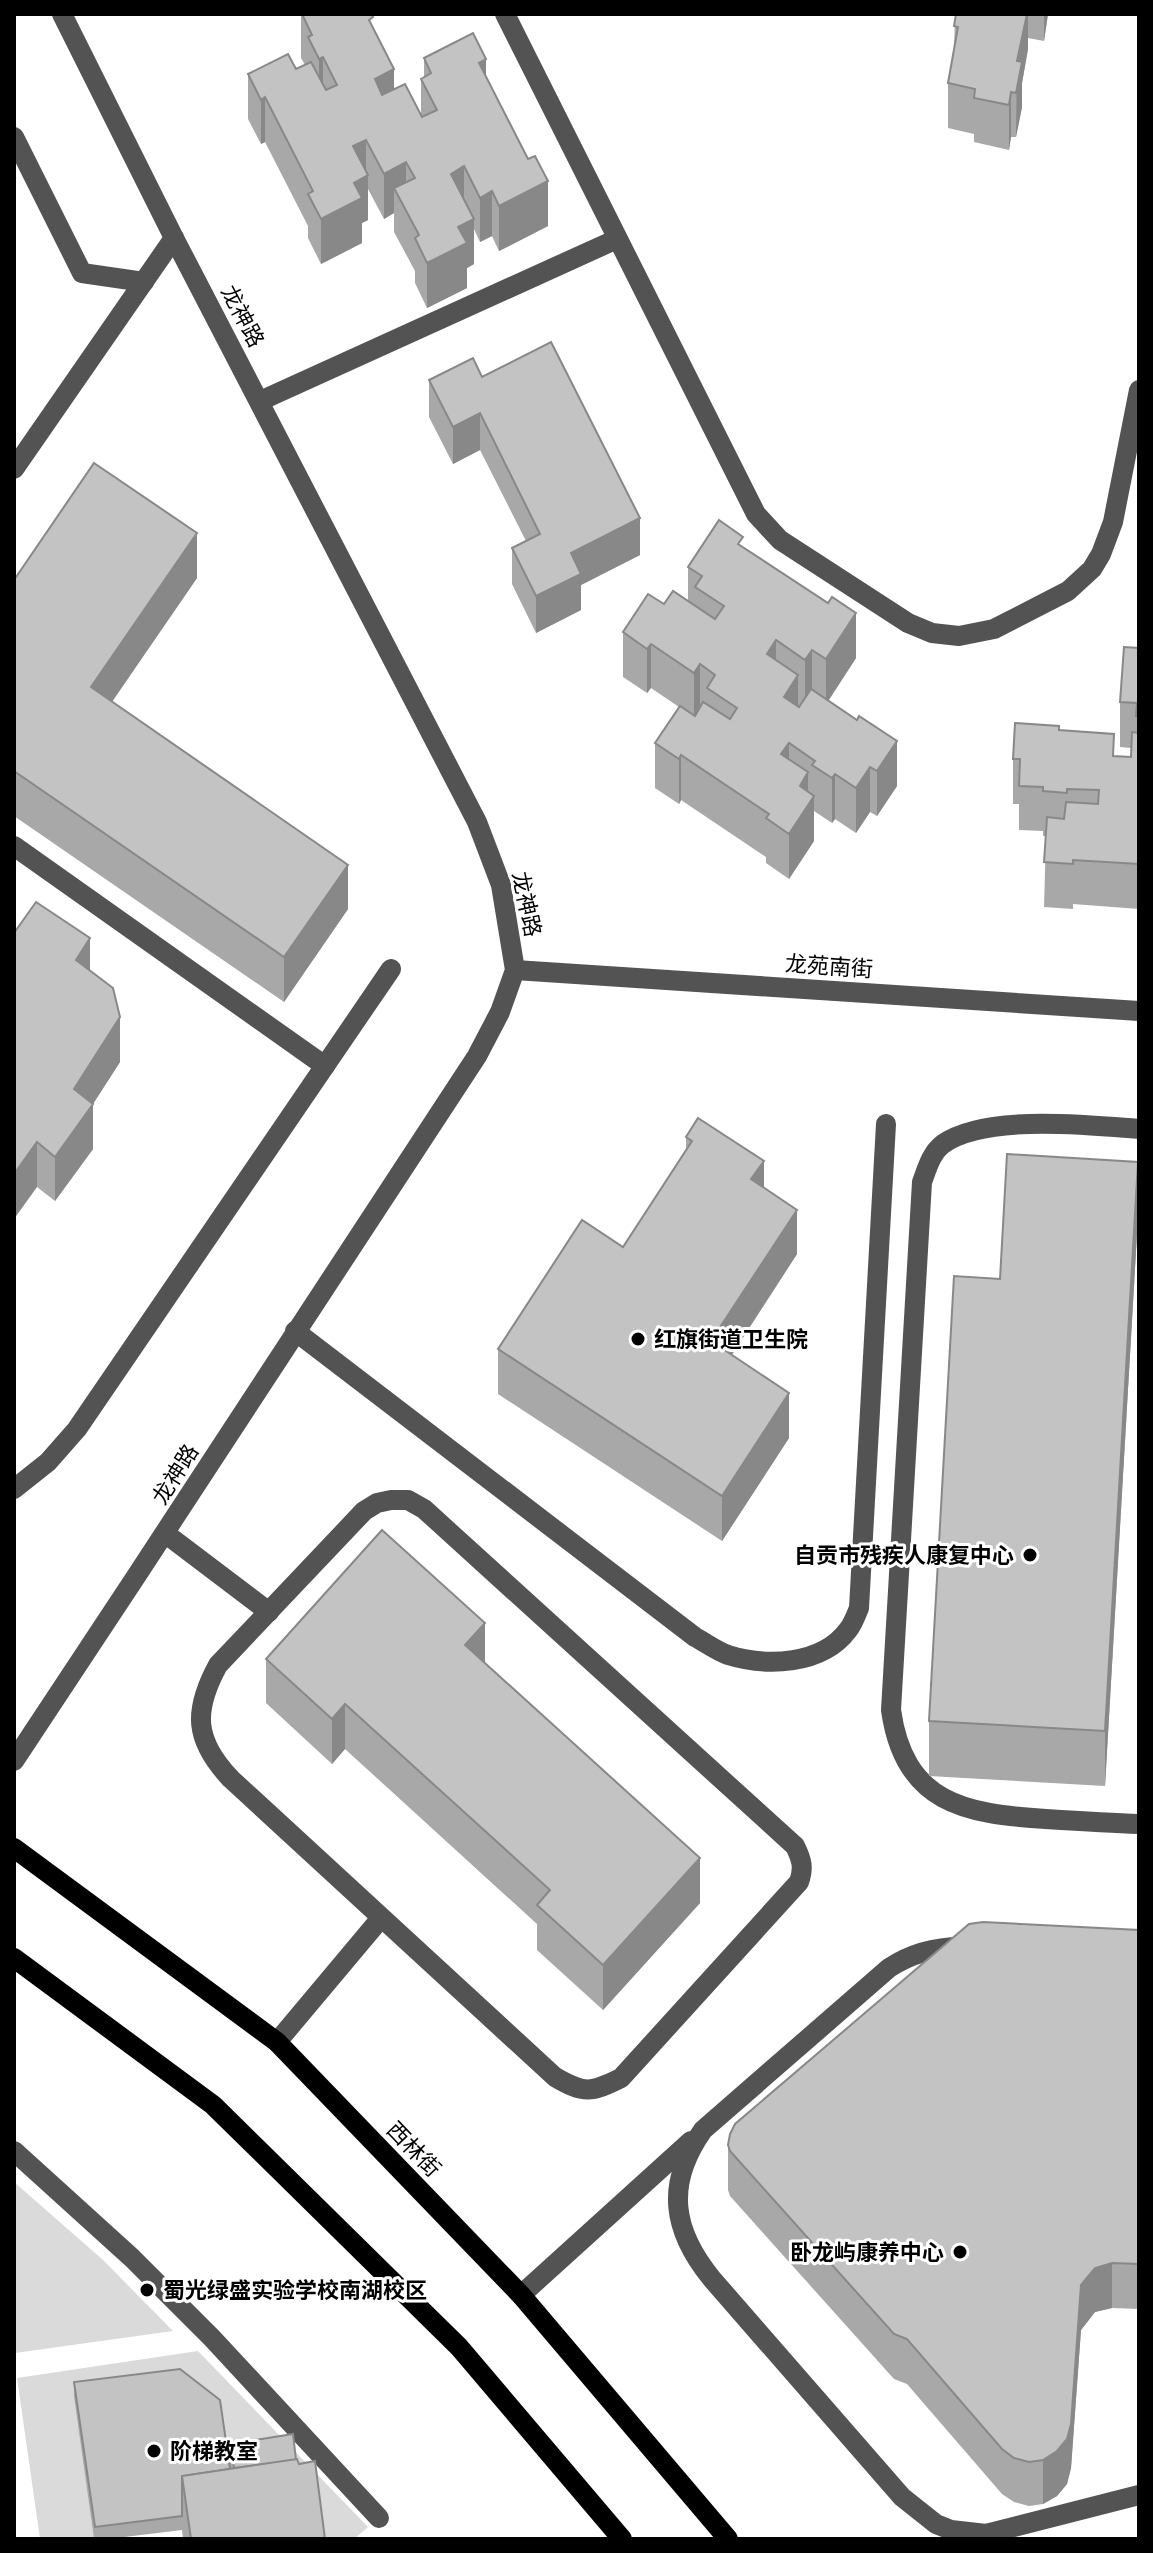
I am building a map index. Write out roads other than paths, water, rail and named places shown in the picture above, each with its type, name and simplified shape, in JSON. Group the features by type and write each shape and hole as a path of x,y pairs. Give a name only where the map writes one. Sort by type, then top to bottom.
{"main road":[{"name":"西林街","path":"14,1848 277,2042 521,2295 728,2539"},
{"path":"14,1958 213,2105 459,2347 622,2539"}],"street":[{"name":"龙神路","path":"14,1761 166,1534 295,1331 477,1056 500,1012 515,970 501,885 477,822 174,238 62,14"},
{"path":"505,14 756,514 780,540 908,623 932,633 959,636 994,629 1068,591 1092,569 1113,522 1139,390"},
{"path":"14,137 82,273 144,282"},
{"path":"14,469 174,238"},
{"path":"260,401 617,239"},
{"path":"14,846 325,1066"},
{"path":"14,1489 48,1462 77,1429 391,969"},
{"name":"龙苑南街","path":"515,970 1139,1011"},
{"path":"1139,1129 1024,1123 1003,1125 964,1135 942,1145 929,1162 922,1182 891,1710 894,1733 902,1756 925,1784 957,1805 1009,1816 1139,1824"},
{"path":"295,1331 695,1637 726,1654 753,1660 780,1661 808,1657 831,1647 849,1629 859,1608 886,1124"},
{"path":"391,1500 408,1500 424,1509 795,1846 803,1871 799,1882 621,2078 589,2091 574,2089 555,2077 381,1918 215,1762 204,1742 200,1714 204,1691 218,1665 364,1511 377,1503 391,1500"},
{"path":"166,1534 269,1612"},
{"path":"277,2042 381,1918"},
{"path":"521,2295 703,2130 889,1968 912,1954 928,1950 960,1947 990,1949"},
{"path":"703,2130 685,2161 678,2198 685,2239 694,2257 902,2497 923,2516 951,2530 986,2534 1139,2495"},
{"path":"14,2151 132,2258 212,2338 379,2518"}],"place":[{"name":"红旗街道卫生院","path":"638,1339"},
{"name":"自贡市残疾人康复中心","path":"1030,1555"},
{"name":"卧龙屿康养中心","path":"960,2252"},
{"name":"蜀光绿盛实验学校南湖校区","path":"147,2290"},
{"name":"阶梯教室","path":"154,2451"}]}
